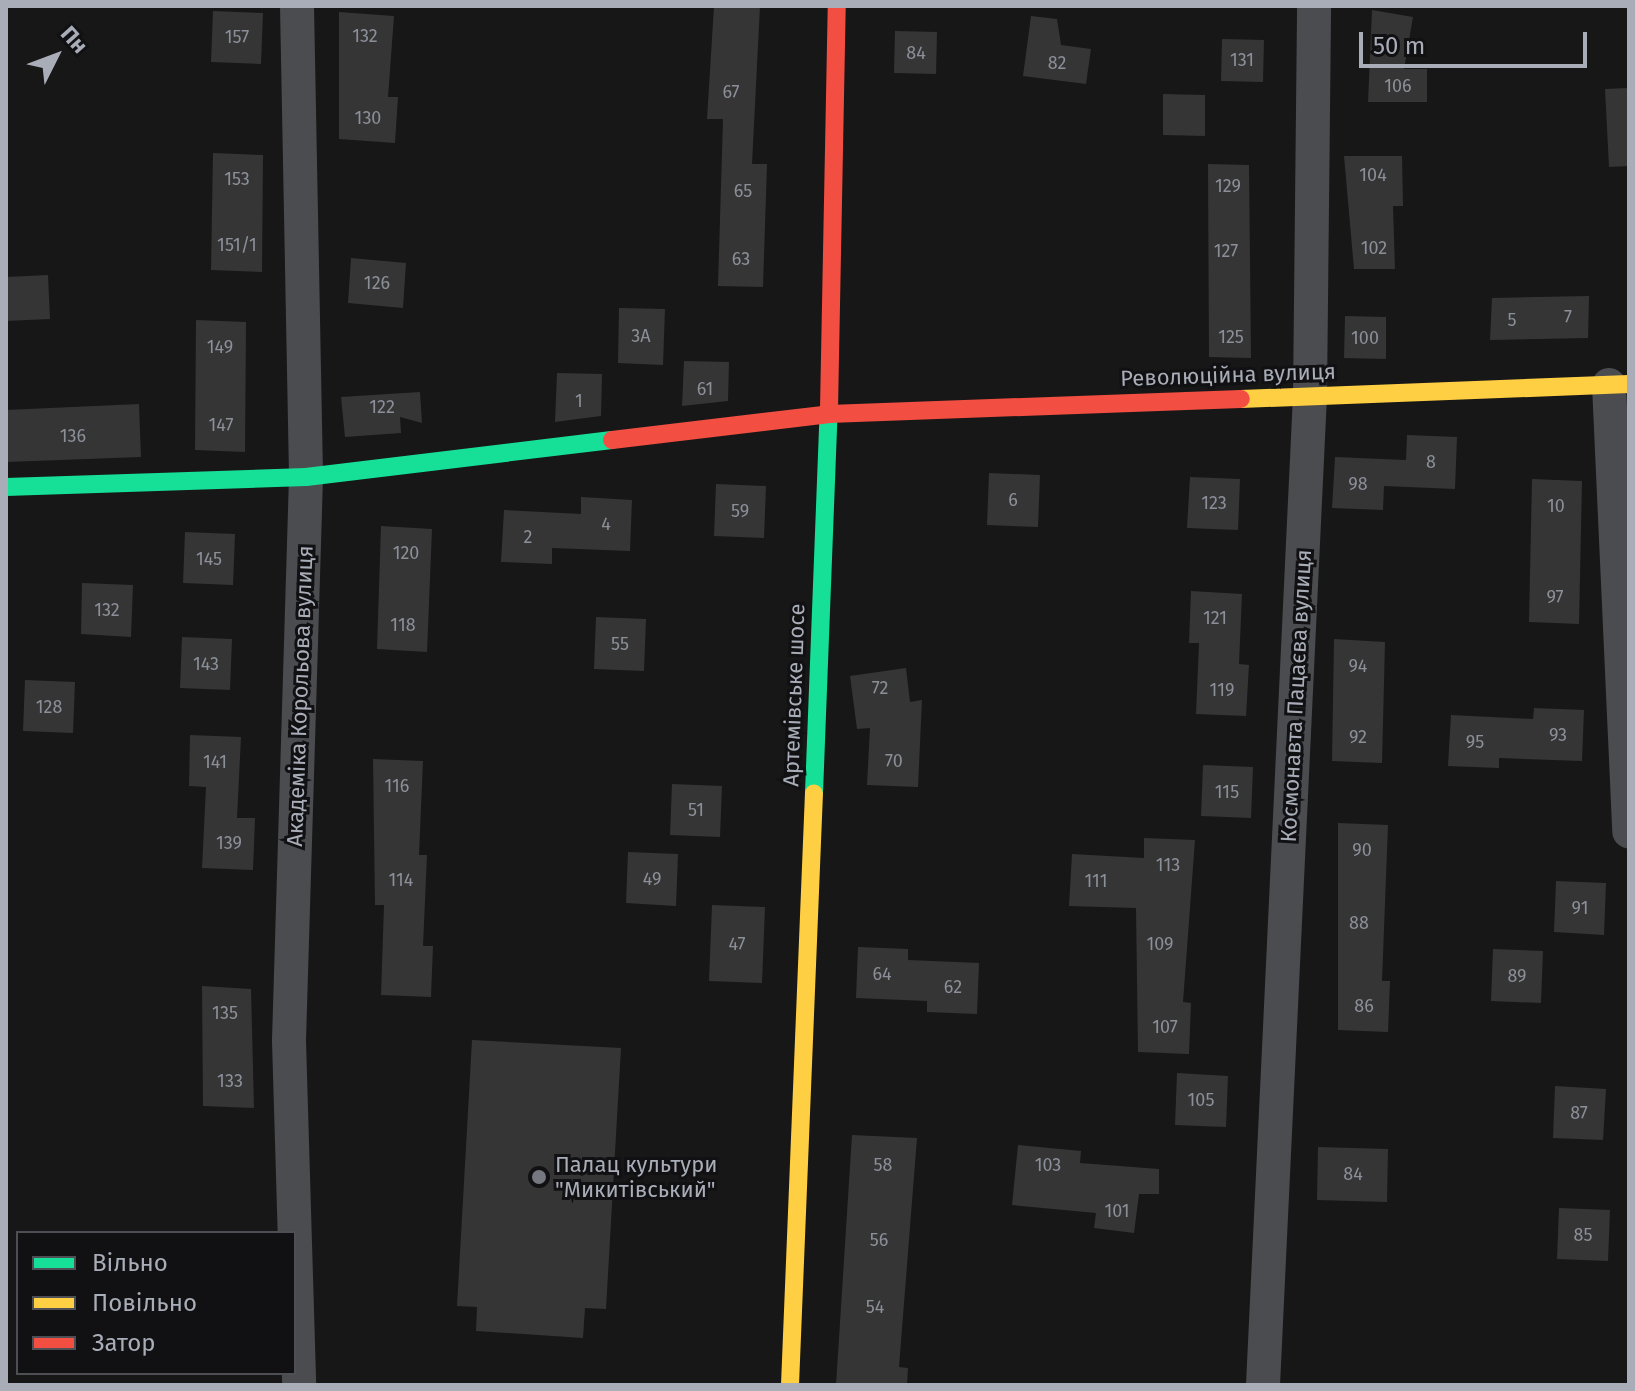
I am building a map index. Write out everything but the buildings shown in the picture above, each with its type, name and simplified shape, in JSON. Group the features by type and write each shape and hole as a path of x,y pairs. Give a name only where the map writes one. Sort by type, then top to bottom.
{"street":[{"name":"Академіка Корольова вулиця","path":"295,1231 289,1041 306,477 297,6"},
{"name":"Артемівське шосе","path":"790,1385 829,414 837,6"},
{"name":"Космонавта Пацаєва вулиця","path":"1263,1385 1310,396 1314,6"},
{"name":"Революційна вулиця","path":"6,487 306,477 829,414 1619,385"},
{"path":"1619,385 1629,832"},
{"name":"Академіка Корольова вулиця","path":"296,1282 299,1385"}],"traffic: fast":[{"path":"814,793 829,409"},
{"path":"6,487 306,477 612,440"}],"traffic: slow":[{"path":"1241,399 1629,384"},
{"path":"790,1385 814,793"}],"traffic: jam":[{"path":"829,409 837,6"},
{"path":"612,440 829,414 1241,399"}],"place":[{"name":"Палац культури \"Микитівський\"","path":"539,1177"}]}
